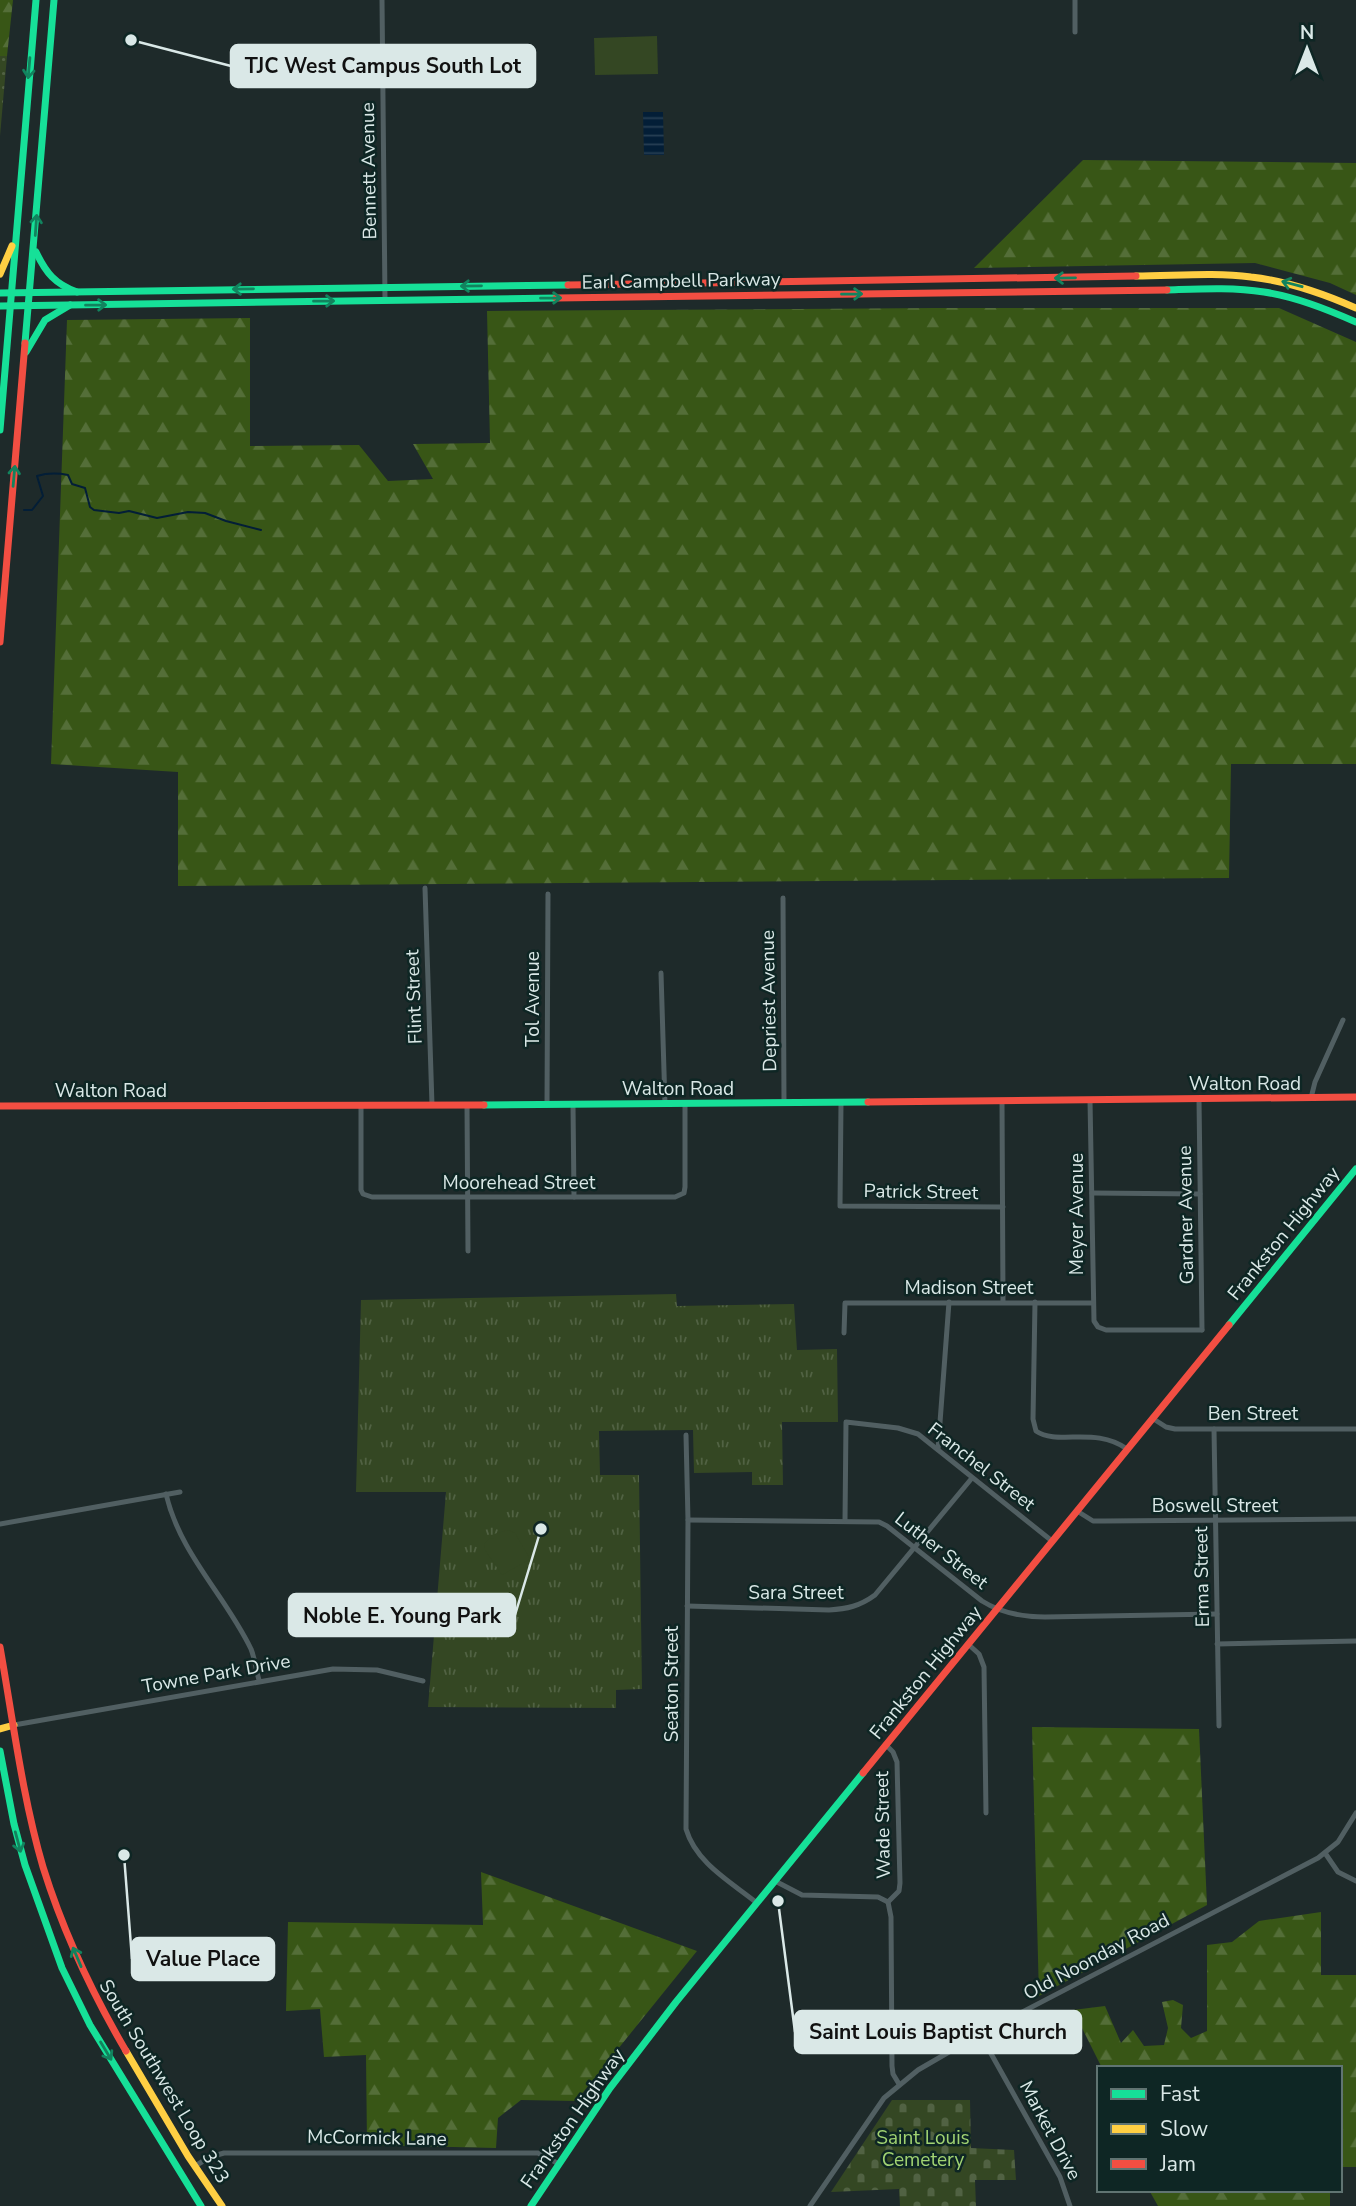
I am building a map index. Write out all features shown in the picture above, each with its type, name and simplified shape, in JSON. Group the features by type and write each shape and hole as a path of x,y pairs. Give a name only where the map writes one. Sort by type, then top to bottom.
{"main road":[{"path":"0,430 36,0"},
{"path":"0,642 54,0"},
{"path":"0,274 16,234"},
{"path":"34,250 50,279 59,286 77,292"},
{"path":"1241,289 1242,276"},
{"name":"Earl Campbell Parkway","path":"0,293 1242,276 1298,285 1356,308"},
{"path":"813,281 813,294"},
{"name":"Earl Campbell Parkway","path":"0,306 1241,289 1293,297 1356,322"},
{"path":"24,356 45,320 70,305"},
{"path":"0,338 6,360"},
{"path":"0,591 4,607"},
{"name":"Walton Road","path":"0,1106 573,1105 1356,1097"},
{"name":"Frankston Highway","path":"531,2206 646,2040 1356,1169"},
{"name":"South Southwest Loop 323","path":"0,1647 31,1816 47,1876 84,1976 108,2021 222,2206"},
{"path":"0,1729 14,1725"},
{"name":"South Southwest Loop 323","path":"0,1751 18,1842 34,1896 62,1968 90,2025 201,2206"},
{"path":"90,2025 108,2021"}],"street":[{"name":"Bennett Avenue","path":"382,0 385,300"},
{"path":"1075,0 1075,32"},
{"name":"Flint Street","path":"425,888 432,1105"},
{"name":"Tol Avenue","path":"547,1105 548,894"},
{"name":"Depriest Avenue","path":"783,898 785,1103"},
{"path":"661,973 665,1104"},
{"path":"1311,1098 1315,1082 1343,1020"},
{"name":"Gardner Avenue","path":"1199,1099 1202,1330"},
{"name":"Meyer Avenue","path":"1090,1100 1092,1315 1098,1327 1105,1330 1202,1330"},
{"path":"1002,1101 1003,1302"},
{"name":"Patrick Street","path":"841,1102 840,1206 1003,1207"},
{"name":"Moorehead Street","path":"361,1105 360,1182 363,1194 372,1197 675,1197 684,1193 685,1187 685,1104"},
{"path":"467,1105 467,1251"},
{"path":"573,1105 574,1197"},
{"path":"1092,1193 1200,1194"},
{"path":"938,1449 949,1302"},
{"path":"1035,1302 1033,1419 1036,1431 1041,1435 1051,1436 1103,1437 1127,1448"},
{"name":"Madison Street","path":"844,1333 845,1303 1092,1303"},
{"path":"1202,1330 1216,1341"},
{"name":"Ben Street","path":"1152,1418 1170,1428 1356,1429"},
{"name":"Franchel Street","path":"845,1520 846,1422 910,1431 938,1449 1052,1541"},
{"name":"Erma Street","path":"1214,1429 1219,1726"},
{"name":"Seaton Street","path":"686,1435 686,1829 703,1860 757,1903"},
{"name":"Sara Street","path":"687,1606 829,1611 864,1604 875,1595 972,1478"},
{"path":"0,1524 180,1492"},
{"path":"166,1494 183,1542 252,1651 258,1681"},
{"name":"Boswell Street","path":"1076,1511 1097,1521 1356,1519"},
{"name":"Luther Street","path":"688,1520 879,1522 982,1601 996,1609 1035,1617 1217,1614"},
{"path":"1217,1644 1356,1641"},
{"path":"968,1644 979,1654 984,1667 986,1813"},
{"name":"Towne Park Drive","path":"14,1725 258,1681 349,1668 377,1670 423,1681"},
{"name":"Wade Street","path":"886,1745 895,1755 897,1762 900,1883 899,1891 888,1902"},
{"name":"Old Noonday Road","path":"810,2206 877,2107 899,2084 928,2063 1325,1853 1343,1836 1356,1813"},
{"path":"1325,1853 1338,1872 1356,1881"},
{"path":"775,1881 793,1893 802,1895 878,1897 888,1902 891,1917 892,2066 899,2084"},
{"name":"Market Drive","path":"980,2034 1060,2177 1070,2206"},
{"name":"McCormick Lane","path":"195,2166 224,2153 288,2152 538,2153 559,2164"}],"green space":[{"path":"0,0 13,0 7,56 0,56"},
{"path":"657,36 658,74 595,75 594,38"},
{"path":"0,56 7,56 0,136"},
{"path":"1083,160 1356,163 1356,295 1330,283 1255,263 974,268"},
{"path":"1279,308 1356,342 1356,764 1231,764 1229,878 178,886 178,772 51,764 67,320 250,318 250,446 359,445 388,481 433,479 413,444 490,443 487,311"},
{"path":"676,1294 677,1306 794,1304 797,1350 837,1349 838,1422 782,1422 783,1485 752,1485 752,1472 694,1473 693,1430 599,1431 600,1475 639,1475 642,1689 616,1690 616,1708 428,1707 446,1492 356,1492 361,1300"},
{"path":"508,1530 515,1533 530,1559 502,1575 485,1550 484,1544 490,1538 494,1539 494,1534"},
{"path":"1032,1727 1199,1729 1207,1905 1039,1996"},
{"path":"481,1872 697,1951 576,2101 521,2100 498,2118 496,2148 367,2145 366,2055 324,2057 320,2009 286,2011 288,1922 483,1925"},
{"path":"1321,1912 1321,1975 1356,1975 1356,2167 1342,2167 1342,2066 1101,2066 1073,2010 1105,2006 1121,2043 1133,2030 1144,2046 1164,2045 1168,2028 1162,2002 1173,2000 1183,2005 1181,2028 1191,2038 1207,2031 1207,1945 1232,1942 1259,1921"},
{"name":"Saint Louis Cemetery","path":"892,2100 970,2100 971,2148 1014,2150 1016,2180 975,2180 976,2206 900,2206 899,2189 831,2192"},
{"path":"1150,2192 1330,2192 1330,2206 1158,2206"}],"water":[{"path":"643,112 663,112 664,155 644,155"}],"waterway":[{"path":"24,510 32,510 43,496 37,476 60,474 68,475 72,484 85,488 90,507 94,510 119,513 129,511 157,518 188,512 205,513 261,530"}],"traffic: fast":[{"path":"0,430 36,0"},
{"path":"25,343 54,0"},
{"path":"36,252 52,277 77,292"},
{"path":"0,293 568,285"},
{"path":"1167,290 1228,289 1264,292 1311,304 1356,322"},
{"path":"0,306 556,298"},
{"path":"26,352 45,320 70,305"},
{"path":"484,1105 868,1102"},
{"path":"1229,1325 1356,1169"},
{"path":"0,1751 25,1865 62,1968 90,2025 201,2206"},
{"path":"531,2206 610,2088 676,2002 863,1773"}],"traffic: slow":[{"path":"0,274 12,246"},
{"path":"1136,276 1223,275 1265,279 1305,288 1356,308"},
{"path":"0,1729 14,1725"},
{"path":"126,2051 188,2156 222,2206"}],"traffic: jam":[{"path":"568,285 1136,276"},
{"path":"556,298 1167,290"},
{"path":"0,642 25,343"},
{"path":"868,1102 1356,1097"},
{"path":"0,1106 484,1105"},
{"path":"863,1773 1229,1325"},
{"path":"0,1647 24,1785 43,1867 79,1961 126,2051"}],"place":[{"name":"TJC West Campus South Lot","path":"131,40"},
{"name":"Noble E. Young Park","path":"541,1529"},
{"name":"Value Place","path":"124,1855"},
{"name":"Saint Louis Baptist Church","path":"778,1901"}]}
